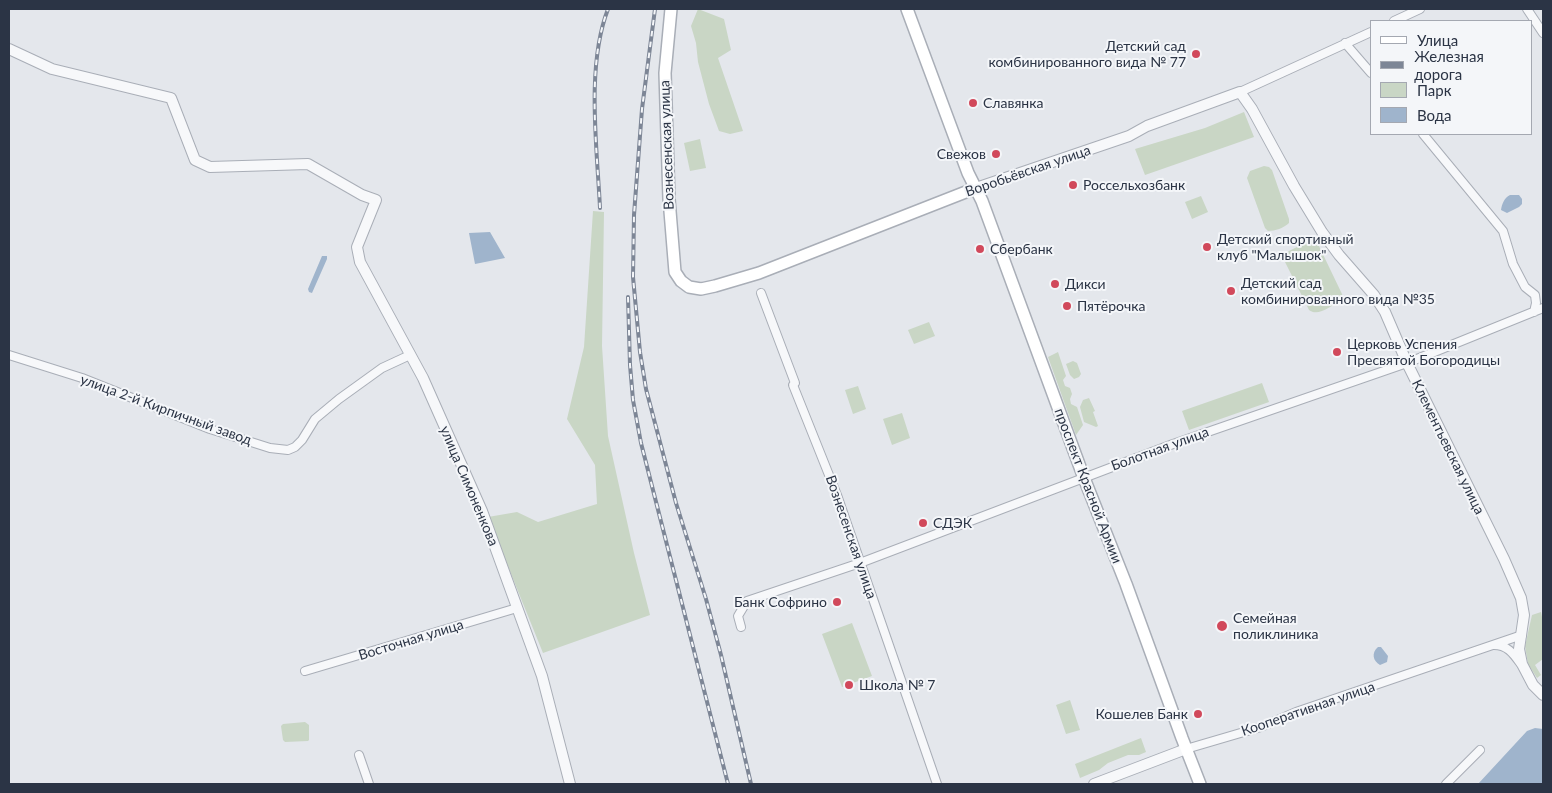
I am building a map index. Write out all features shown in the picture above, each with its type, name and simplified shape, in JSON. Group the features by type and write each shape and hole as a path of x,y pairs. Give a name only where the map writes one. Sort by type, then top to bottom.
{"main road":[{"name":"Вознесенская улица","path":"671,9 665,73 668,199 675,272 681,281"},
{"name":"проспект Красной Армии","path":"907,9 1084,478 1126,584 1200,784"},
{"name":"проспект Красной Армии","path":"915,9 973,171 976,188"},
{"name":"Воробьёвская улица","path":"681,281 689,287 701,289 715,286 759,272 976,188"}],"street":[{"path":"1396,20 1420,9"},
{"path":"1527,9 1543,33"},
{"name":"Воробьёвская улица","path":"976,188 1129,136 1147,126 1240,92 1370,32"},
{"path":"1345,43 1370,72"},
{"name":"улица Симоненкова","path":"9,49 52,69 171,98 195,160 210,167 308,164 362,195 376,200 357,247 360,262 423,378 482,511 542,676 570,784"},
{"name":"Клементьевская улица","path":"1240,92 1252,109 1322,232 1339,255 1374,295 1385,312 1407,363 1504,559 1521,598 1524,615 1522,635 1518,649 1522,664"},
{"path":"1424,135 1503,231 1513,264 1525,287 1535,295 1534,312"},
{"name":"Вознесенская улица","path":"761,293 795,383 793,385 838,494 937,784"},
{"name":"Болотная улица","path":"741,627 738,616 747,601 860,563 1173,444 1407,363 1543,308"},
{"name":"улица 2-й Кирпичный завод","path":"9,355 82,378 210,429 270,448 288,450 295,447 302,440 315,419 340,399 382,368 410,356"},
{"name":"Восточная улица","path":"306,671 517,608"},
{"name":"Кооперативная улица","path":"1094,784 1186,749 1261,726 1296,712 1522,635"},
{"path":"1489,645 1503,646 1511,651 1522,664 1533,685 1543,695"},
{"path":"1446,784 1480,750"},
{"path":"359,755 369,784"}],"green space":[{"path":"698,9 724,19 731,50 718,58 743,131 730,134 719,131 709,104 691,26"},
{"path":"1244,112 1254,137 1145,175 1135,149 1205,128"},
{"path":"700,139 706,168 690,171 684,143"},
{"path":"1264,166 1272,170 1289,219 1289,223 1285,226 1271,231 1265,228 1247,178 1250,171"},
{"path":"1201,196 1208,212 1192,219 1185,202"},
{"path":"593,211 604,212 602,346 608,436 650,615 543,653 488,517 517,512 538,522 597,504 595,465 567,419 584,347"},
{"path":"1311,240 1315,240 1318,244 1343,298 1320,312 1309,310 1284,260 1287,252"},
{"path":"929,322 935,336 914,344 908,330"},
{"path":"1058,352 1066,376 1063,380 1065,386 1070,388 1072,394 1071,404 1077,407 1083,425 1076,435 1048,357"},
{"path":"1073,361 1077,363 1081,374 1074,379 1070,375 1066,364"},
{"path":"1262,383 1269,402 1189,430 1182,411"},
{"path":"858,386 866,409 853,414 845,390"},
{"path":"1089,398 1095,411 1093,412 1098,426 1096,427 1084,422 1080,407 1083,400"},
{"path":"902,413 910,438 892,445 883,419"},
{"path":"1541,612 1543,622 1543,659 1535,665 1541,675 1537,678 1528,664 1525,646 1532,615"},
{"path":"852,623 872,676 842,687 822,634"},
{"path":"1070,700 1080,730 1066,734 1056,705"},
{"path":"305,722 309,725 308,741 285,742 283,740 281,726 283,724"},
{"path":"1141,738 1146,752 1139,755 1128,755 1080,778 1075,764"}],"water":[{"path":"1510,195 1519,195 1522,199 1522,204 1507,213 1501,210 1504,201"},
{"path":"490,232 505,258 475,264 469,233"},
{"path":"322,256 327,256 327,259 312,293 308,289"},
{"path":"1378,647 1381,647 1388,656 1387,662 1380,665 1374,657 1374,652"},
{"path":"1535,728 1543,729 1543,784 1478,784 1527,731"}],"railway":[{"path":"600,208 595,133 595,81 601,31 608,9"},
{"path":"655,9 642,109 634,215 633,277 640,352 646,389 676,503 706,599 721,655 751,784"},
{"path":"628,297 633,400 641,443 728,784"}],"place":[{"name":"Детский сад комбинированного вида № 77","path":"1196,54"},
{"name":"Славянка","path":"973,103"},
{"name":"Свежов","path":"996,154"},
{"name":"Россельхозбанк","path":"1073,185"},
{"name":"Детский спортивный клуб \"Малышок\"","path":"1207,247"},
{"name":"Сбербанк","path":"980,249"},
{"name":"Дикси","path":"1055,284"},
{"name":"Детский сад комбинированного вида №35","path":"1231,291"},
{"name":"Пятёрочка","path":"1067,306"},
{"name":"Церковь Успения Пресвятой Богородицы","path":"1337,352"},
{"name":"СДЭК","path":"923,523"},
{"name":"Банк Софрино","path":"837,602"},
{"name":"Семейная поликлиника","path":"1222,626"},
{"name":"Школа № 7","path":"849,685"},
{"name":"Кошелев Банк","path":"1198,714"}]}
